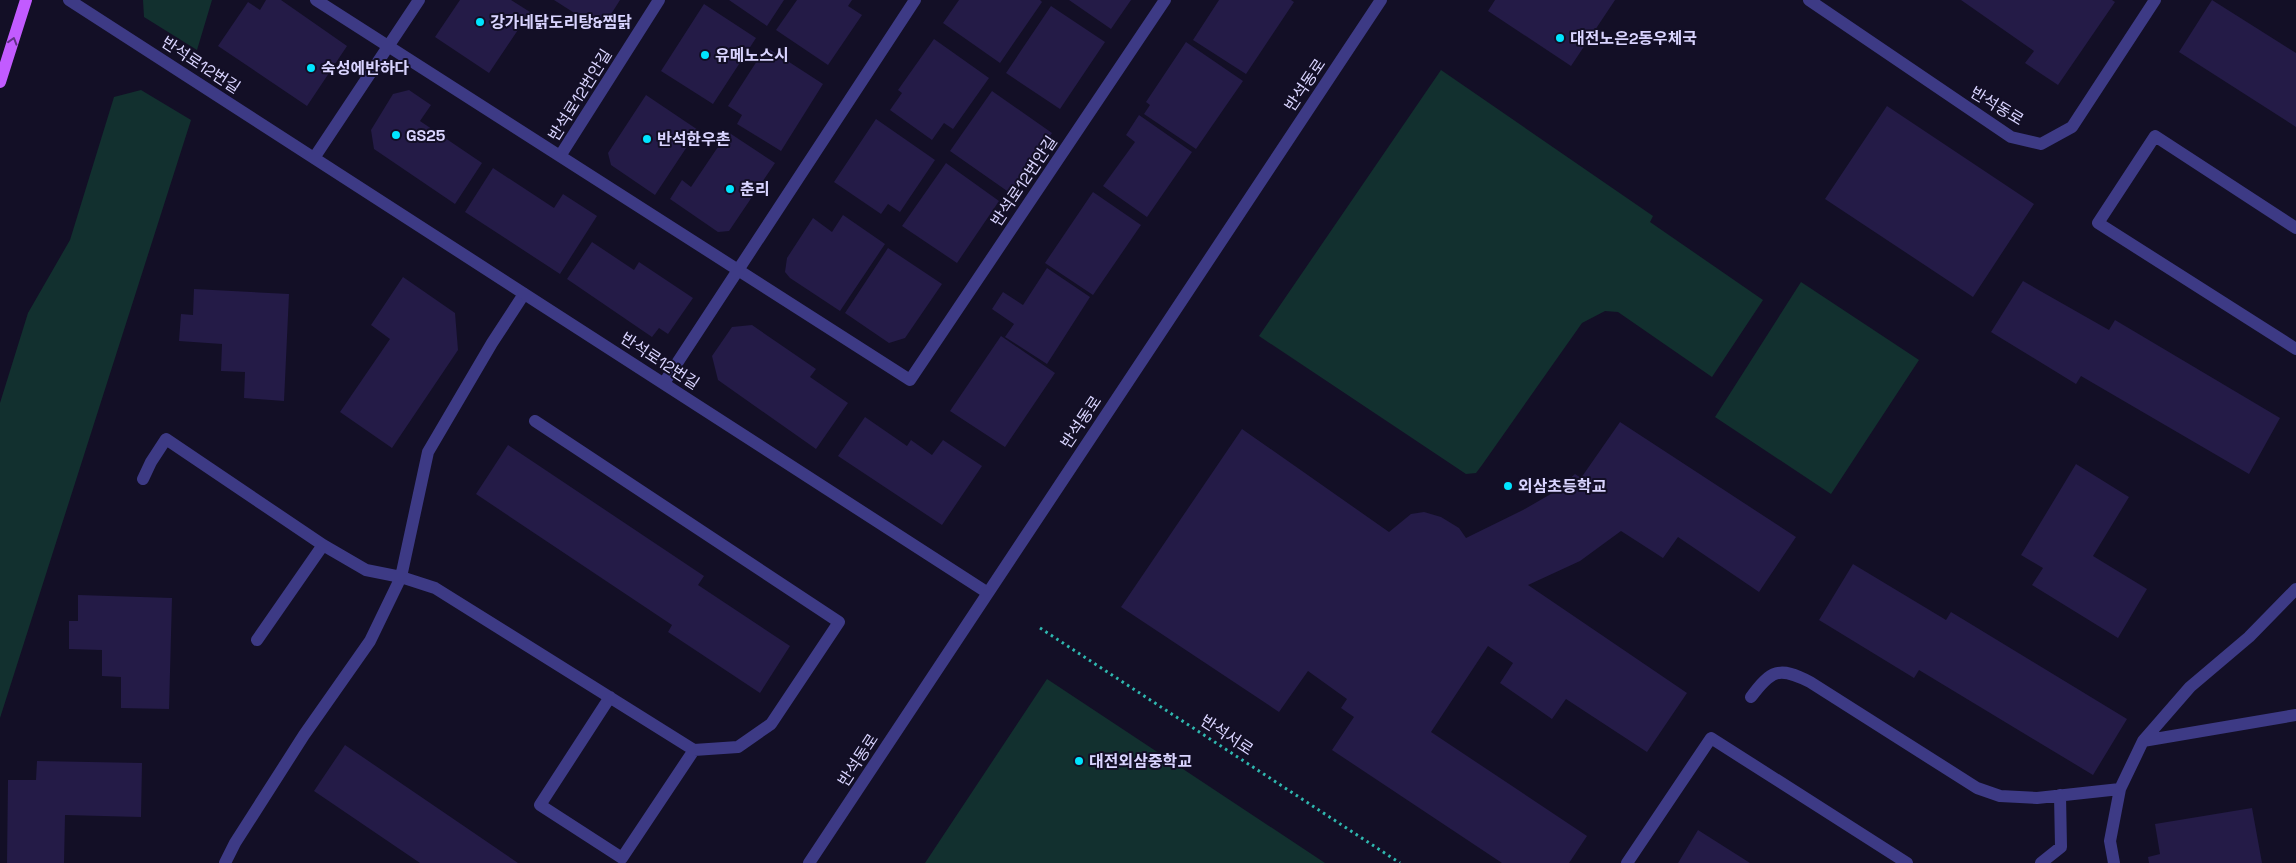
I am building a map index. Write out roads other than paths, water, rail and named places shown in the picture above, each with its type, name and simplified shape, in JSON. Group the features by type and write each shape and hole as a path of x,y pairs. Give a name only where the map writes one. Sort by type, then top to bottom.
{"main road":[{"path":"0,82 26,0"}],"street":[{"name":"반석로12번길","path":"69,0 988,593"},
{"path":"316,0 738,271"},
{"path":"314,158 419,0"},
{"name":"반석로12번안길","path":"560,156 659,0"},
{"path":"664,383 915,0"},
{"name":"반석로12번안길","path":"738,271 910,380 1165,0"},
{"name":"반석동로","path":"809,863 1381,0"},
{"name":"반석동로","path":"1809,0 2011,137 2041,144 2072,127 2156,0"},
{"path":"2296,228 2154,136 2098,222 2296,349"},
{"path":"224,863 234,842 304,735 370,641 401,577 428,452 492,342 524,294"},
{"path":"143,479 151,462 166,439 323,544 366,570 401,577 435,588 694,750 738,747 771,724 839,622 535,420"},
{"path":"257,640 323,544"},
{"path":"2114,863 2110,840 2120,789 2143,741 2190,687 2250,637 2296,589"},
{"path":"1751,697 1762,683 1775,673 1791,672 1810,682 1977,788 2000,796 2037,798 2120,789"},
{"path":"610,697 540,805 622,858 694,750"},
{"path":"2143,741 2296,715"},
{"path":"1627,863 1711,738 1907,863"},
{"path":"2041,863 2061,847 2060,795"}],"place":[{"name":"강가네닭도리탕&찜닭","path":"480,22"},
{"name":"대전노은2동우체국","path":"1560,38"},
{"name":"유메노스시","path":"705,55"},
{"name":"숙성에반하다","path":"311,68"},
{"name":"GS25","path":"396,135"},
{"name":"반석한우촌","path":"647,139"},
{"name":"춘리","path":"730,189"},
{"name":"외삼초등학교","path":"1508,486"},
{"name":"대전외삼중학교","path":"1079,761"}]}
